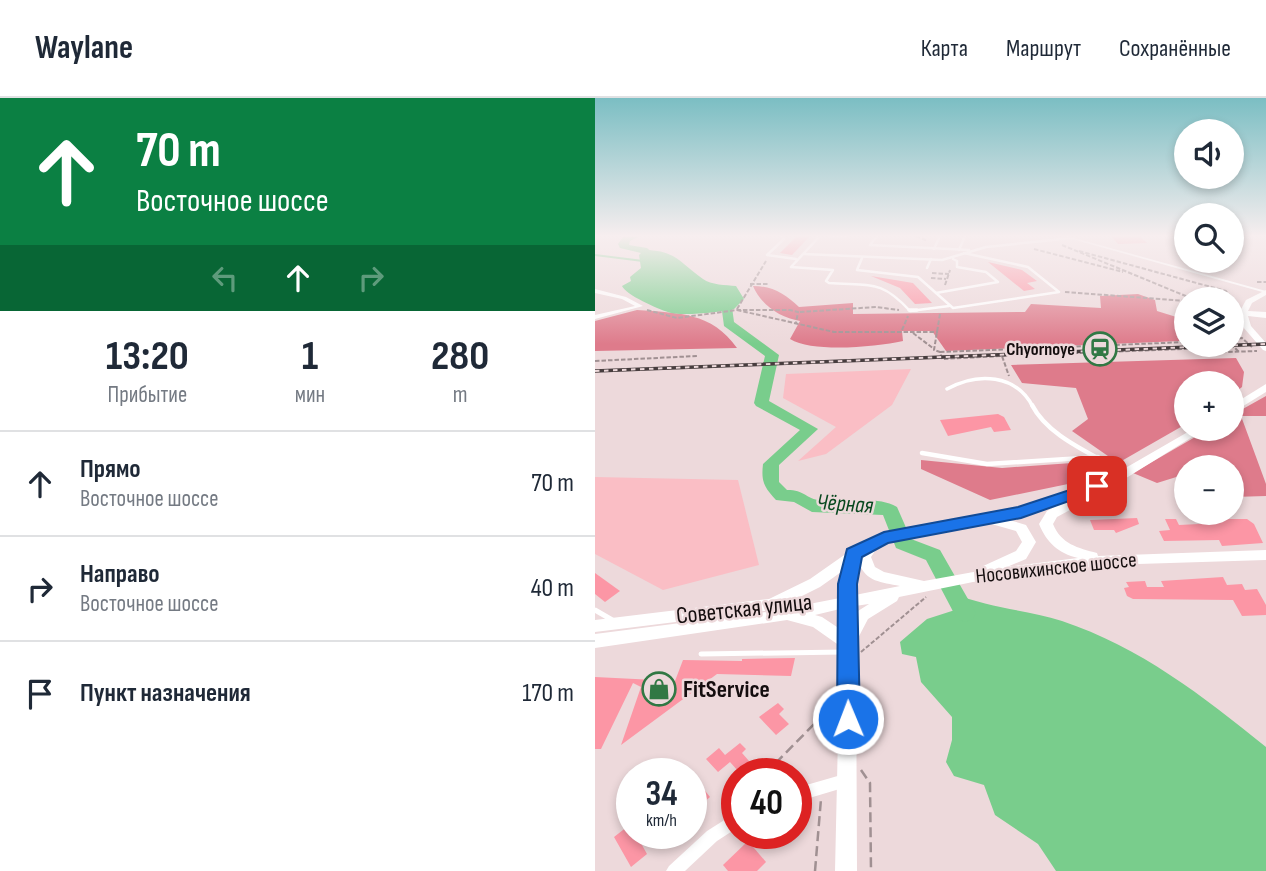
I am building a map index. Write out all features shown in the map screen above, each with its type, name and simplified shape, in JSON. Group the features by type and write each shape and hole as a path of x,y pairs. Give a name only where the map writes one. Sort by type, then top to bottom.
{"main road":[{"path":"1244,311 1249,302 1266,292"},
{"path":"1249,302 1266,313"},
{"path":"1244,313 1266,313"},
{"path":"1244,316 1247,327 1263,351"},
{"path":"1244,402 1266,387"},
{"path":"1106,560 1067,550 1055,541 1046,524 1052,513 1108,486 1180,441"},
{"path":"773,610 854,553 886,538 987,519 1108,486"},
{"path":"973,577 1021,555 1029,542 1021,528 987,519"},
{"path":"886,538 865,553 864,564 881,577 927,590"},
{"path":"846,871 850,652 847,600 848,573 854,553"},
{"name":"Носовихинское шоссе","path":"847,600 927,590 973,577 1106,560 1266,555"},
{"path":"850,652 855,624 873,606 927,590"},
{"name":"Советская улица","path":"595,640 847,600"},
{"path":"773,610 817,621 850,652"},
{"name":"Советская улица","path":"595,626 773,610"}],"street":[{"path":"1195,272 1266,292"},
{"path":"595,290 624,298 640,306"},
{"path":"595,317 640,306"},
{"path":"812,791 848,780"},
{"path":"674,871 721,830"}],"lane":[{"path":"832,272 827,282 878,286 892,291 910,311 949,306 957,308 1059,292"},
{"path":"889,272 903,273 923,280 949,306"},
{"path":"936,293 998,282 986,272"},
{"path":"1034,272 1059,292"},
{"path":"947,389 956,383 976,380 1011,383 1023,391 1042,422 1125,473"},
{"path":"922,453 950,460 988,463 1098,457"},
{"path":"595,610 618,623"},
{"path":"701,654 850,652"}],"path":[{"path":"737,310 746,299 756,272"},
{"path":"1124,272 1174,291"},
{"path":"1156,272 1211,287"},
{"path":"929,273 949,274 943,289"},
{"path":"923,280 947,279"},
{"path":"750,284 769,284"},
{"path":"1059,292 1174,300"},
{"path":"640,306 663,317 677,318 737,310 798,312 876,307 910,311 902,331"},
{"path":"934,349 939,307"},
{"path":"737,310 834,332 938,332"},
{"path":"796,323 798,312"},
{"path":"902,331 922,337 940,352 1174,343"},
{"path":"1244,339 1263,351"},
{"path":"940,352 942,359 1174,349"},
{"path":"1244,352 1263,351"},
{"path":"595,361 698,356"},
{"path":"1002,356 1011,383"},
{"path":"1084,503 1108,486"},
{"path":"850,652 908,613 927,590"},
{"path":"781,758 823,716"},
{"path":"870,783 871,871"},
{"path":"815,871 822,788"}],"shaded area":[{"path":"636,272 694,272 710,282 736,286 744,299 734,309 711,313 668,312 625,290 622,286 631,281 630,277"},
{"path":"753,286 767,287 789,298 799,307 853,303 853,314 1025,312 1031,304 1101,308 1100,296 1138,294 1155,300 1157,311 1174,316 1174,341 946,351 932,331 902,331 903,341 845,348 813,346 790,339 800,321 772,310"},
{"path":"637,310 680,314 705,321 717,327 737,348 595,351 595,321"},
{"path":"1236,358 1243,371 1174,371 1174,431 1118,463 1072,431 1088,419 1076,388 1022,383 1011,365"},
{"path":"911,369 892,405 826,454 798,461 836,427 783,398 786,374"},
{"path":"1266,396 1266,416 1244,416 1244,408"},
{"path":"1244,424 1266,484 1266,496 1244,497 1244,455 1174,455 1174,478 1157,483 1133,473 1188,441 1244,441"},
{"path":"921,460 1002,468 1086,462 1091,466 1068,484 990,500 921,469"},
{"path":"595,477 738,480 759,565 663,590 595,554"},
{"path":"953,593 1062,621 1118,644 1219,709 1266,747 1266,871 1056,871 1038,844 995,815 984,785 954,776 946,762 952,740 952,717 921,682 916,657 902,654 900,642 927,619 955,610 949,603"}],"building":[{"path":"1001,272 1025,272 1037,281 1027,283 1035,289 1024,291"},
{"path":"871,276 913,283 932,303 915,304 900,288"},
{"path":"998,414 1004,417 1011,430 994,432 991,427 948,436 940,420"},
{"path":"1137,518 1139,524 1116,533 1114,530 1094,530 1090,520"},
{"path":"1165,519 1174,519 1174,525 1244,525 1244,519 1247,519 1254,524 1263,543 1222,546 1219,540 1164,541 1159,531 1170,530"},
{"path":"595,573 620,591 605,602 595,594"},
{"path":"1223,577 1227,585 1242,584 1245,590 1257,589 1266,605 1266,615 1242,616 1233,600 1133,599 1127,596 1124,588 1129,587 1126,582 1145,581 1147,587 1164,587 1161,581"},
{"path":"795,658 791,676 717,674 621,745 641,687 633,683 601,749 595,749 595,677 675,681 683,660"},
{"path":"778,703 784,709 779,714 789,724 776,735 759,717"},
{"path":"740,743 746,749 742,753 746,758 721,758 721,770 718,772 707,760 719,748 725,755"},
{"path":"621,849 644,849 647,854 631,867"},
{"path":"740,849 755,849 766,862 757,871 728,871 723,865"}],"waterway":[{"name":"Чёрная","path":"709,298 728,310 728,323 772,355 761,403 810,429 771,464 770,483 782,496 798,496 812,506 883,507 891,511 903,543 933,555 965,613"}],"railway":[{"path":"595,371 1266,344"}],"place":[{"name":"Chyornoye","path":"1100,349"},
{"name":"FitService","path":"659,689"}],"route":[{"path":"848,719 848,584 849,565 854,553 884,538 1021,512 1097,486"}]}
